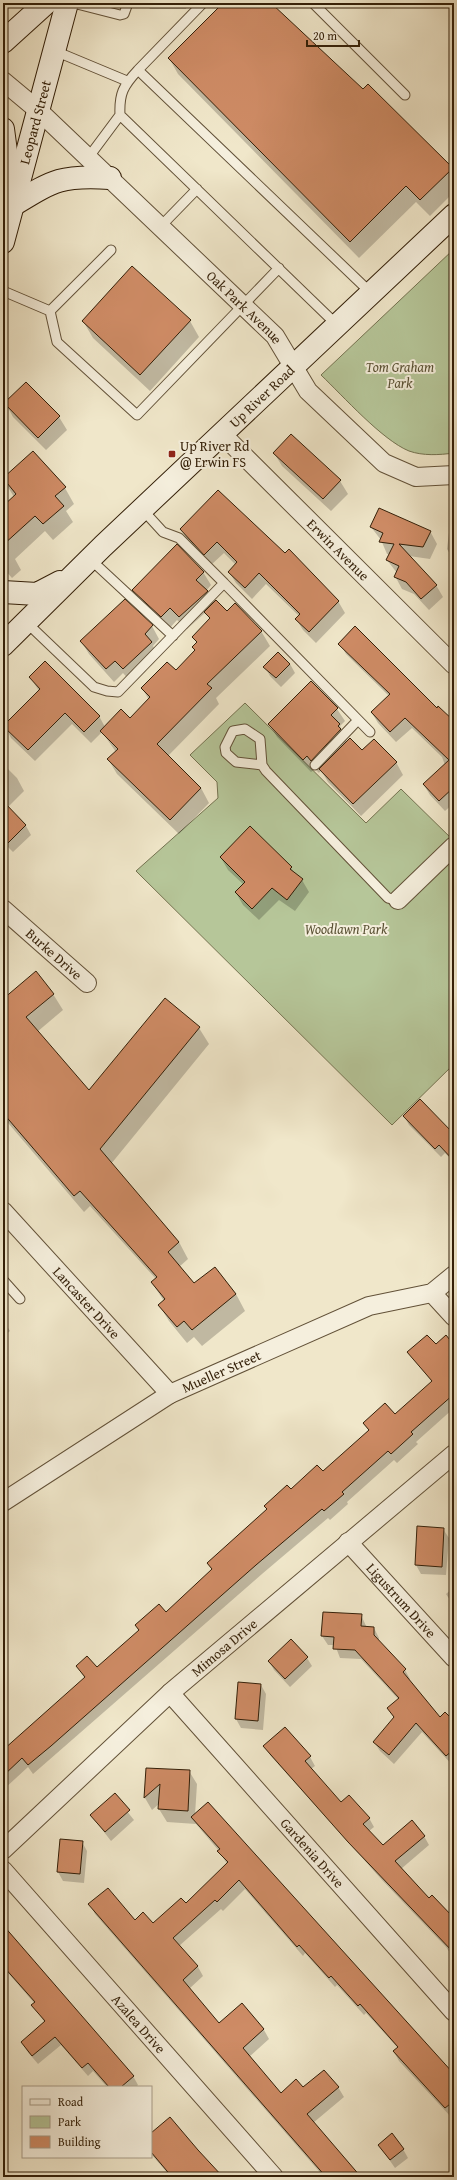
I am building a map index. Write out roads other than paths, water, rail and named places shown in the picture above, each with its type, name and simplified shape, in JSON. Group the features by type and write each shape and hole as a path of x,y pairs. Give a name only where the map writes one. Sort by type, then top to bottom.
{"street":[{"path":"3,42 46,3"},
{"name":"Leopard Street","path":"3,242 67,3"},
{"name":"Oak Park Avenue","path":"3,82 39,111 243,305 274,336 294,366 308,391 384,463 416,477 454,475"},
{"path":"3,130 13,205 57,180 76,176 110,178"},
{"name":"Up River Road","path":"3,645 142,509 454,215"},
{"name":"Erwin Avenue","path":"222,434 454,665"},
{"path":"3,592 38,594 74,575"},
{"path":"398,900 454,846"},
{"name":"Burke Drive","path":"3,909 87,983"},
{"name":"Lancaster Drive","path":"3,1211 170,1394"},
{"name":"Mueller Street","path":"3,1502 170,1394 369,1306 432,1293 454,1275"},
{"path":"432,1293 454,1317"},
{"name":"Mimosa Drive","path":"3,1850 170,1693 454,1454"},
{"name":"Ligustrum Drive","path":"348,1542 454,1658"},
{"name":"Gardenia Drive","path":"170,1693 454,2012"},
{"name":"Azalea Drive","path":"3,1870 274,2177"}],"lane":[{"path":"74,3 120,14 124,14 128,3"},
{"path":"88,158 120,115 119,97 127,82 203,3"},
{"path":"313,3 405,95"},
{"path":"55,51 127,82"},
{"path":"138,70 371,293"},
{"path":"120,115 337,325"},
{"path":"160,227 197,189"},
{"path":"50,311 111,250"},
{"path":"50,311 57,342 137,415 279,268"},
{"path":"3,291 50,311"},
{"path":"142,509 163,532 179,538 370,732"},
{"path":"90,559 172,636"},
{"path":"26,622 94,687 107,691 118,692 224,583"},
{"path":"314,764 358,720"},
{"path":"262,765 236,762 226,754 225,747 233,732 245,729 260,739 262,765 266,772 388,898 398,900"},
{"path":"3,1280 20,1299"}],"place":[{"name":"Up River Rd @ Erwin FS","path":"172,454"}],"park label":[{"name":"Tom Graham Park","path":"400,376"},
{"name":"Woodlawn Park","path":"346,929"}]}
